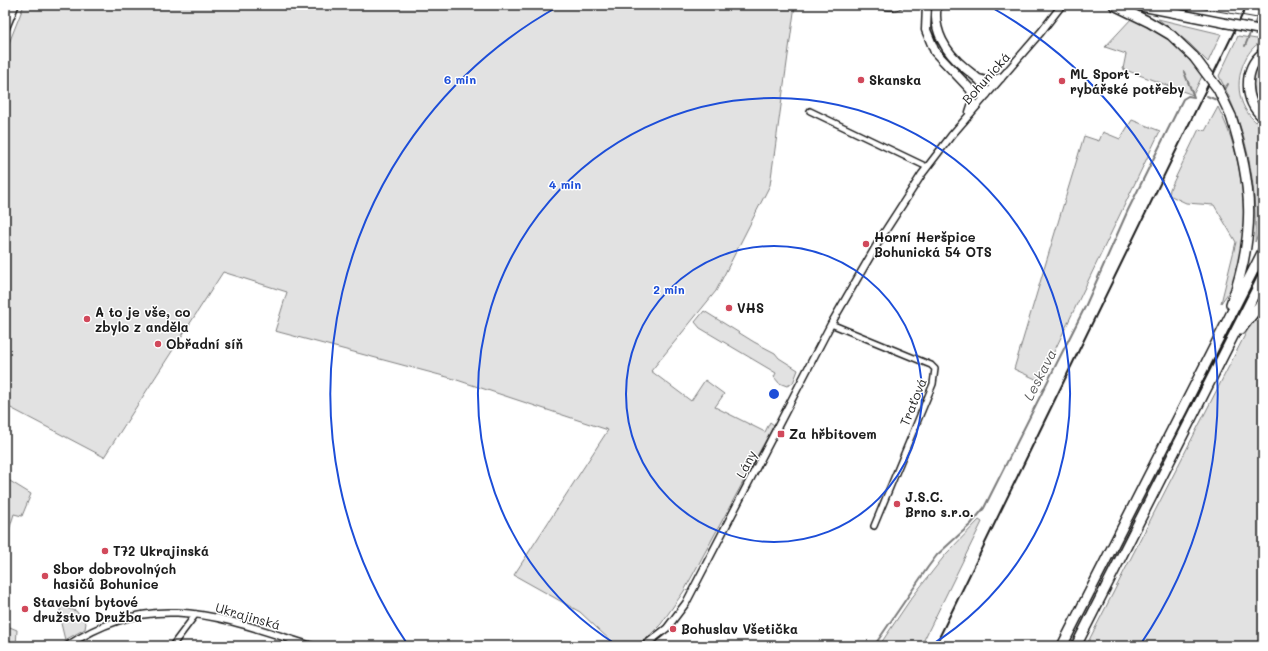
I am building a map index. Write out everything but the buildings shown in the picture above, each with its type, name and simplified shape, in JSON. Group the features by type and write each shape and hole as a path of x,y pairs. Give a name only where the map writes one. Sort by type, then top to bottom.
{"highway":[{"path":"927,5 926,30 932,47 971,90 980,94 986,94 986,88 979,79 953,57 941,40 936,24 937,5"},
{"path":"1114,5 1149,22 1171,35 1194,57 1218,89 1231,116 1242,152 1247,181 1249,224 1246,250 1241,271 1218,339"},
{"path":"1134,5 1262,30"},
{"path":"1258,5 1263,6"},
{"path":"1263,53 1253,64 1249,76 1248,86 1253,104 1263,117"},
{"path":"979,79 990,82 1000,78"},
{"path":"970,112 973,104 971,90"},
{"path":"1062,646 1263,251"},
{"path":"1076,646 1263,277"},
{"path":"1229,344 1263,301"}],"main road":[{"path":"5,29 15,5"}],"street":[{"name":"Bohunická","path":"855,281 927,168 970,112 1062,5"},
{"path":"810,111 927,168"},
{"name":"Lány","path":"644,646 667,628 691,594 831,324 855,281"},
{"name":"Traťová","path":"831,324 931,365 935,369 933,384 874,526"},
{"name":"Ukrajinská","path":"71,645 95,630 122,619 151,613 177,612 221,619 312,646"},
{"name":"Ukrajinská","path":"172,646 196,614"},
{"name":"Ukrajinská","path":"289,646 293,640"}],"shaded area":[{"path":"24,5 795,5 770,185 716,291 651,371 691,401 705,380 724,394 715,407 765,432 770,422 774,425 684,591 661,624 646,639 633,646 616,646 580,612 514,575 608,430 451,378 275,331 287,292 223,272 104,457 5,405 5,53"},
{"path":"931,5 934,5 934,30 942,48 937,47 931,31"},
{"path":"1132,18 1180,45 1203,74 1193,95 1123,69 1126,54 1105,47"},
{"path":"1158,19 1221,34 1208,62 1189,43"},
{"path":"1238,36 1263,40 1263,42 1254,47 1247,56 1240,75 1239,85 1240,95 1248,113 1263,127 1263,225 1255,242 1254,198 1248,156 1237,116 1219,76"},
{"path":"946,56 975,82 973,85 957,71"},
{"path":"1263,56 1263,114 1255,104 1251,79"},
{"path":"1218,107 1227,127 1234,149 1239,171 1244,216 1239,260 1234,282 1221,303 1236,242 1214,205 1186,203 1169,195 1170,189 1199,129 1205,131"},
{"path":"1132,120 1160,131 1040,381 1014,369 1084,136 1099,141 1103,132 1120,139"},
{"path":"1263,309 1263,646 1086,646 1249,327"},
{"path":"704,311 754,342 775,353 779,358 798,370 793,383 787,386 779,383 774,377 776,373 700,328 695,322"},
{"path":"5,478 31,494 22,516 14,514 9,530 5,529"},
{"path":"979,520 982,522 921,646 879,646 910,600 946,554"},
{"path":"61,606 76,611 86,623 85,629 65,640 59,615"},
{"path":"5,625 17,630 16,646 5,646"}],"waterway":[{"name":"Leskava","path":"1253,27 1261,9"},
{"name":"Leskava","path":"1245,46 1251,31"},
{"name":"Leskava","path":"874,646 937,555 971,524 984,508 1085,307 1128,210 1183,99 1188,96 1194,97 1184,72"},
{"name":"Leskava","path":"1223,93 1228,84"},
{"name":"Leskava","path":"1207,96 1219,101 1219,99"}],"tram line":[{"path":"874,5 890,11 902,8 906,5"},
{"path":"1184,5 1263,19"}],"railway":[{"path":"935,646 1247,5"}],"place":[{"name":"Skanska","path":"861,80"},
{"name":"ML Sport - rybářské potřeby","path":"1062,81"},
{"name":"Horní Heršpice Bohunická 54 OTS","path":"866,244"},
{"name":"VHS","path":"729,308"},
{"name":"A to je vše, co zbylo z anděla","path":"87,319"},
{"name":"Obřadní síň","path":"158,344"},
{"name":"Za hřbitovem","path":"781,434"},
{"name":"J.S.C. Brno s.r.o.","path":"897,504"},
{"name":"T72 Ukrajinská","path":"105,551"},
{"name":"Sbor dobrovolných hasičů Bohunice","path":"45,576"},
{"name":"Stavební bytové družstvo Družba","path":"25,609"},
{"name":"Bohuslav Všetička","path":"673,629"}]}
